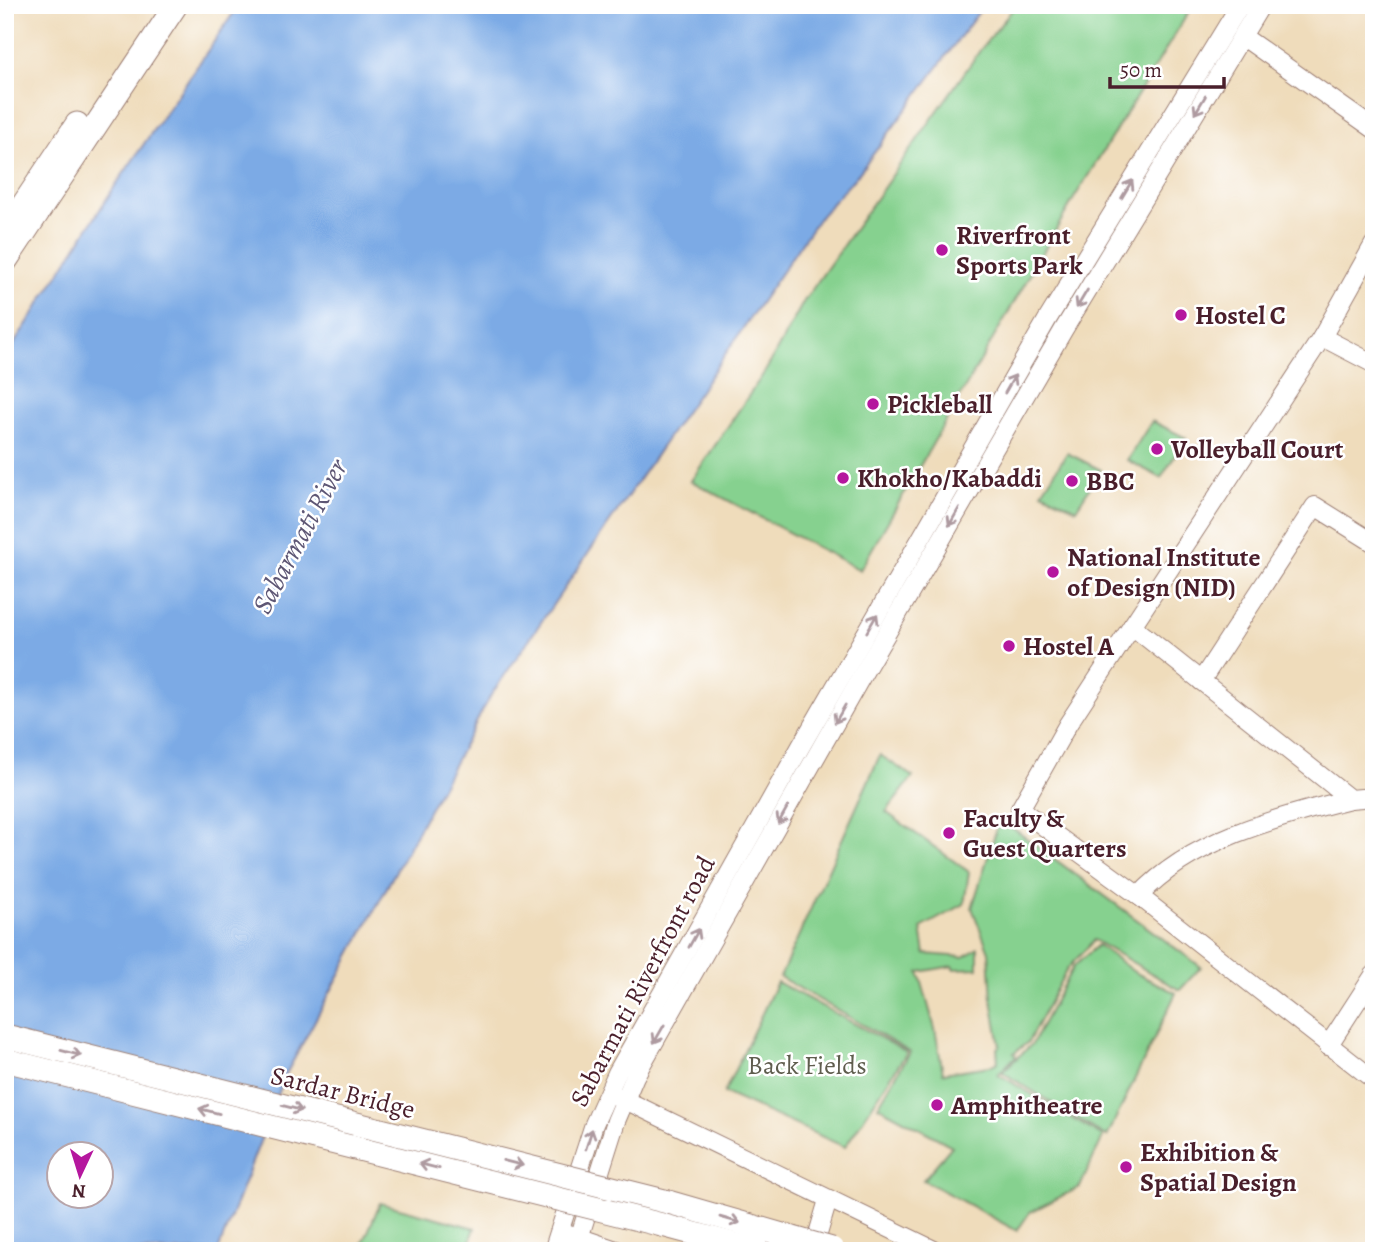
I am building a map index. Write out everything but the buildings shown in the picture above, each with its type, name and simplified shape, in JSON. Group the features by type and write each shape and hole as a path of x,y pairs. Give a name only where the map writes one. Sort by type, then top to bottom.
{"main road":[{"path":"5,262 138,49 159,5"},
{"path":"5,232 138,49 176,5"},
{"name":"Sardar Bridge","path":"5,1036 665,1213"},
{"name":"Sardar Bridge","path":"5,1060 665,1213"},
{"path":"665,1213 793,1237 827,1250"},
{"path":"665,1213 759,1251"}],"street":[{"path":"809,751 1047,320 1240,5"},
{"path":"809,751 1261,5"},
{"path":"1242,36 1374,129"},
{"path":"1374,244 1322,337 1068,724 1020,809 1139,896 1374,1080"},
{"path":"1322,337 1374,364"},
{"path":"1201,681 1315,506 1374,543"},
{"path":"1132,626 1350,799"},
{"name":"Sabarmati Riverfront road","path":"553,1251 607,1092 809,751"},
{"name":"Sabarmati Riverfront road","path":"577,1244 624,1099 809,751"},
{"path":"1139,896 1153,880 1199,850 1281,817 1350,799 1374,797"},
{"path":"1328,1046 1374,975"},
{"path":"607,1092 936,1251"},
{"path":"827,1250 828,1200"},
{"path":"558,1231 577,1244 619,1251"}],"green space":[{"name":"Riverfront Sports Park","path":"1016,5 1193,5 1073,200 860,570 691,481 766,370 804,301 981,49"},
{"name":"Volleyball Court","path":"1152,421 1186,438 1161,478 1127,460"},
{"name":"BBC","path":"1067,453 1101,470 1076,509 1042,492"},
{"path":"880,755 913,777 886,812 969,872 964,904 921,928 925,954 964,957 978,948 978,968 953,969 953,966 919,972 935,1029 943,1073 990,1066 998,1062 997,1048 1000,1046 992,1000 989,952 972,908 999,821 1007,824 1201,967 1180,990 1094,940 1067,969 1028,1042 1014,1053 1016,1056 998,1074 1103,1137 1080,1187 1030,1212 1017,1231 923,1180 952,1146 878,1106 910,1052 780,977"},
{"path":"1098,945 1134,972 1176,993 1107,1137 1002,1072 1032,1044 1073,967"},
{"name":"Back Fields","path":"777,982 907,1052 845,1147 724,1093"},
{"path":"380,1203 475,1228 467,1251 360,1251"}],"water":[{"name":"Sabarmati River","path":"239,5 984,5 859,173 818,219 491,695 286,1074 218,1251 5,1251 5,358 113,189"}],"place":[{"name":"Riverfront Sports Park","path":"942,250"},
{"name":"Hostel C","path":"1181,315"},
{"name":"Pickleball","path":"873,404"},
{"name":"Volleyball Court","path":"1157,449"},
{"name":"Khokho/Kabaddi","path":"843,478"},
{"name":"BBC","path":"1072,481"},
{"name":"National Institute of Design (NID)","path":"1053,572"},
{"name":"Hostel A","path":"1009,646"},
{"name":"Faculty & Guest Quarters","path":"949,833"},
{"name":"Amphitheatre","path":"937,1105"},
{"name":"Exhibition & Spatial Design","path":"1126,1167"}]}
